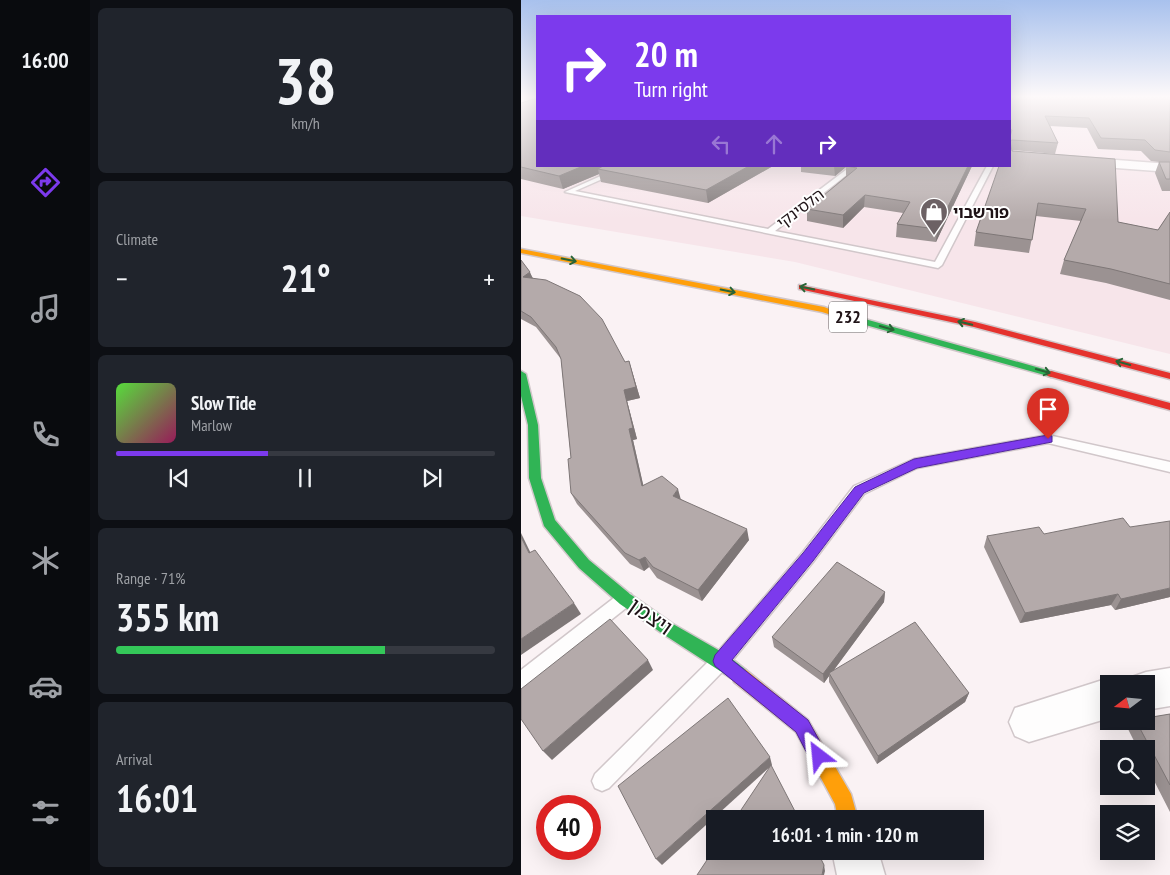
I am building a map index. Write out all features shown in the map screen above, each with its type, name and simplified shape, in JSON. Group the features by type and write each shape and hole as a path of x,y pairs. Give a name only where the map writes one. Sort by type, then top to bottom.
{"main road":[{"name":"232","path":"521,251 824,310 1170,407"},
{"name":"232","path":"788,284 975,325 1170,376"},
{"name":"ויצמן","path":"521,374 535,478 549,522 584,564 625,599 668,629 721,661 802,726 844,801 846,810"}],"street":[{"path":"1011,156 1170,168"},
{"path":"1155,689 1170,687"},
{"path":"1029,722 1100,701"},
{"path":"857,860 861,875"}],"lane":[{"path":"627,167 568,192 938,265 989,167"},
{"name":"הלסינקי","path":"769,231 854,167"},
{"path":"602,781 721,661 808,557 859,490 914,464 1048,439 1170,467"},
{"path":"521,681 625,599"}],"shaded area":[{"path":"521,138 530,138 536,167 1011,167 1011,138 1170,138 1170,354 795,262 521,216"}],"building":[{"path":"521,138 536,138 536,167 581,167 559,176 521,167"},
{"path":"1011,138 1056,138 1058,143 1012,140"},
{"path":"1101,138 1170,138 1170,152 1155,150 1145,140"},
{"path":"1011,146 1012,151 1115,159 1118,222 1158,230 1170,212 1170,284 1111,269 1064,260 1086,209 1038,203 1032,240 976,232 999,167 1011,167"},
{"path":"1159,162 1170,162 1170,179 1166,179"},
{"path":"601,167 747,167 706,190 598,169"},
{"path":"852,167 968,167 937,229 897,224 910,202 865,195 843,215 807,209 857,168"},
{"path":"521,260 530,272 523,277 546,280 580,296 602,319 625,362 629,361 636,387 624,390 633,428 629,429 642,486 662,476 678,489 673,496 747,529 698,590 653,567 645,557 639,560 625,553 571,493 568,459 571,458 561,359 556,347 531,317 521,311"},
{"path":"1123,518 1130,527 1170,521 1170,588 1121,599 1118,594 1025,613 987,536 1039,527 1044,534"},
{"path":"521,537 529,553 535,550 574,603 521,639"},
{"path":"837,562 885,592 823,674 772,637"},
{"path":"610,619 648,660 543,751 521,719 521,689"},
{"path":"915,622 969,693 878,756 829,673"},
{"path":"728,698 770,757 711,810 706,810 706,814 656,859 618,786"},
{"path":"1170,714 1170,785 1155,757 1155,740 1146,740 1141,730 1155,730 1155,716"},
{"path":"771,765 794,810 741,810"},
{"path":"707,860 822,860 824,865 822,875 697,875"}],"traffic: fast":[{"path":"847,317 1051,374"},
{"path":"521,374 533,425 535,478 549,522 584,564 625,599 668,629 721,661 740,676"}],"traffic: slow":[{"path":"521,251 824,310 847,317"},
{"path":"740,676 802,726 844,801 846,810"}],"traffic: jam":[{"path":"802,287 975,325 1170,376"},
{"path":"1051,374 1170,407"}],"place":[{"name":"פורשבוי","path":"934,236"}],"route":[{"path":"819,756 802,726 721,661 808,557 859,490 914,464 1048,439"}]}
